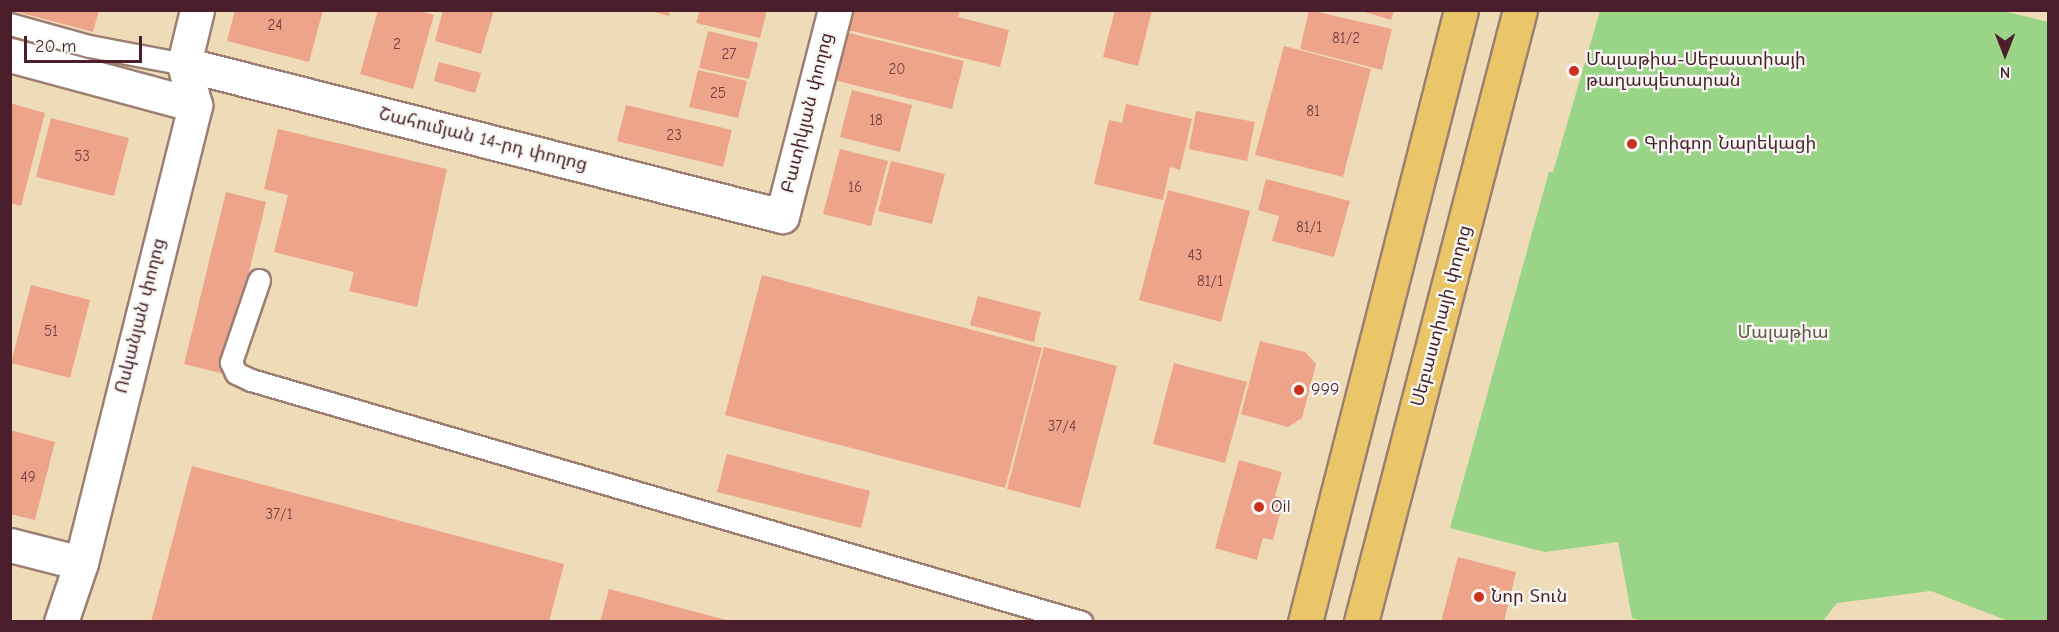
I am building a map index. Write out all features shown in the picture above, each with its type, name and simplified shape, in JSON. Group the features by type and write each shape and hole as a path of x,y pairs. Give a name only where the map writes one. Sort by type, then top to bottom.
{"main road":[{"path":"1305,621 1461,10"},
{"name":"Սեբաստիայի փողոց","path":"1361,621 1520,10"}],"street":[{"name":"Ոսկանյան փողոց","path":"62,621 81,563 195,105 184,64 197,10"},
{"name":"Բատիկյան փողոց","path":"782,216 835,10"},
{"path":"10,55 195,105"},
{"name":"Շահումյան 14-րդ փողոց","path":"184,64 782,216"},
{"path":"10,545 81,563"}],"lane":[{"path":"10,24 89,46 184,64"},
{"path":"259,280 231,362 236,373 251,380 1081,621"}],"green space":[{"name":"Մալաթիա","path":"1600,11 2003,11 2048,22 2048,621 2008,621 1931,591 1837,603 1823,621 1642,621 1632,618 1618,542 1545,552 1450,528 1549,172 1553,172"}],"building":[{"path":"10,10 99,10 93,32"},
{"path":"235,10 323,10 309,62 227,41"},
{"path":"378,10 417,10 434,15 413,89 360,74"},
{"path":"443,10 494,10 481,54 435,41"},
{"path":"648,10 670,10 669,16"},
{"path":"700,10 767,10 760,38 696,23"},
{"path":"849,10 960,10 958,17 1009,30 1000,67 844,29"},
{"path":"1115,10 1152,10 1138,66 1103,57"},
{"path":"1309,10 1392,29 1382,70 1300,49"},
{"path":"1358,10 1394,10 1391,20"},
{"path":"708,31 758,43 749,79 699,68"},
{"path":"841,31 964,61 952,109 830,79"},
{"path":"1284,46 1371,69 1343,177 1255,155"},
{"path":"439,62 481,73 475,93 434,81"},
{"path":"698,70 747,81 738,118 689,107"},
{"path":"852,90 912,105 900,152 840,137"},
{"path":"10,103 45,113 21,206 10,203"},
{"path":"1126,104 1192,119 1180,170 1170,167 1163,200 1094,184 1109,120 1122,123"},
{"path":"626,105 732,130 723,167 617,141"},
{"path":"1196,111 1255,122 1247,161 1189,149"},
{"path":"51,118 129,138 114,196 36,177"},
{"path":"278,129 447,169 417,307 349,291 354,272 274,252 288,195 264,189"},
{"path":"840,149 888,161 871,226 823,214"},
{"path":"891,161 945,174 932,224 878,211"},
{"path":"1266,179 1350,201 1334,257 1272,241 1279,216 1258,210"},
{"path":"1168,190 1250,211 1221,322 1139,300"},
{"path":"226,192 266,202 224,374 184,364"},
{"path":"762,275 1042,348 1005,488 725,415"},
{"path":"31,285 90,300 70,378 11,363"},
{"path":"978,296 1041,312 1034,342 970,325"},
{"path":"1260,341 1305,352 1316,364 1302,418 1288,427 1241,414"},
{"path":"1044,347 1117,366 1080,508 1007,489"},
{"path":"1174,363 1247,382 1225,463 1153,444"},
{"path":"10,430 55,442 35,520 10,514"},
{"path":"727,454 870,491 861,528 717,492"},
{"path":"1239,460 1282,472 1275,496 1284,499 1273,540 1263,538 1257,560 1215,548"},
{"path":"192,466 564,564 549,622 151,622"},
{"name":"Նոր Տուն","path":"1458,557 1516,572 1504,622 1441,622"},
{"path":"609,589 730,621 730,622 600,622"}],"place":[{"name":"Մալաթիա-Սեբաստիայի թաղապետարան","path":"1574,71"},
{"name":"Գրիգոր Նարեկացի","path":"1632,144"},
{"name":"999","path":"1299,390"},
{"name":"Oil","path":"1259,507"},
{"name":"Նոր Տուն","path":"1479,597"}]}
